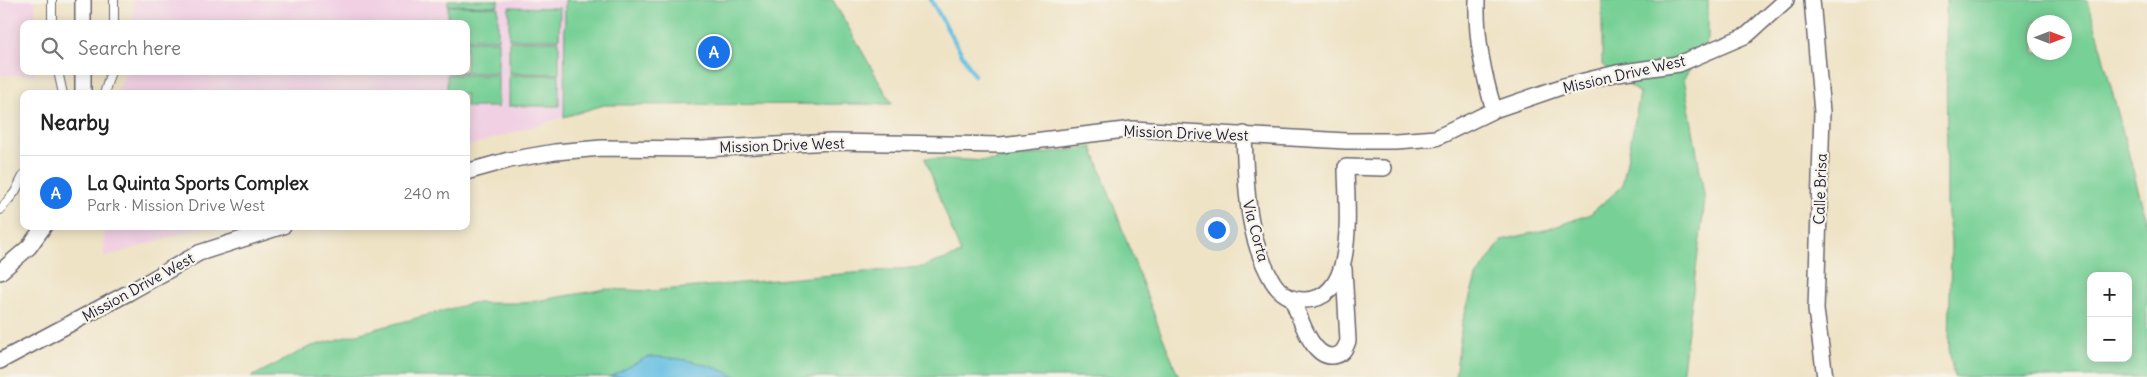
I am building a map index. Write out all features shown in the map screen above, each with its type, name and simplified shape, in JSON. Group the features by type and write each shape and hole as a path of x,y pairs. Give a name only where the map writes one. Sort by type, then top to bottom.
{"street":[{"path":"83,0 83,20"},
{"path":"1477,0 1477,35 1494,110"},
{"name":"Mission Drive West","path":"470,171 518,158 555,152 602,148 702,149 832,142 1001,145 1133,129 1366,141 1436,138 1494,110 1564,86 1617,73 1679,64 1747,35 1786,0"},
{"name":"Calle Brisa","path":"1812,0 1822,112 1816,310 1825,377"},
{"path":"83,75 84,90"},
{"name":"Via Corta","path":"1244,134 1246,199 1255,239 1274,284 1283,294 1292,299"},
{"path":"1343,260 1348,341 1345,349 1340,354 1326,356 1318,352 1311,341 1292,299 1312,300 1329,292 1337,281 1346,240 1346,167 1384,168"},
{"path":"0,272 30,247 41,230"},
{"name":"Mission Drive West","path":"0,361 199,253 271,230"}],"lane":[{"path":"52,0 52,20"},
{"path":"114,0 114,20"},
{"path":"59,75 62,90"},
{"path":"105,90 110,75"},
{"path":"0,210 15,192 20,182"}],"shaded area":[{"path":"0,0 35,0 35,20 20,20 20,75 0,75"},
{"path":"133,0 565,0 564,117 470,146 470,90 118,90 125,75 470,75 470,20 133,20"},
{"path":"104,230 194,230 104,257"}],"green space":[{"path":"448,0 498,0 498,6 448,5"},
{"path":"565,0 833,0 892,104 604,105 564,117"},
{"path":"1602,0 1708,0 1708,40 1684,78 1705,200 1682,377 1455,377 1462,323 1476,277 1502,240 1549,229 1590,214 1622,187 1640,93 1602,65"},
{"path":"1946,0 2088,0 2147,223 2147,377 1954,377 1949,348 1951,242 1947,205"},
{"path":"448,6 498,7 498,39 470,39 470,20 448,20"},
{"path":"509,7 560,8 559,39 509,39"},
{"path":"470,41 498,41 498,73 470,73"},
{"path":"509,41 559,41 559,74 509,73"},
{"path":"447,75 498,75 498,107 470,107 470,90 447,90"},
{"path":"509,75 559,75 559,106 509,106"},
{"path":"1092,147 1179,377 251,377 309,347 472,303 524,303 606,289 651,291 921,267 961,254 925,158 987,161"}],"water":[{"path":"647,357 671,358 694,362 738,377 610,377"}],"waterway":[{"path":"931,0 974,75"}],"place":[{"name":"La Quinta Sports Complex","path":"714,52"}]}
